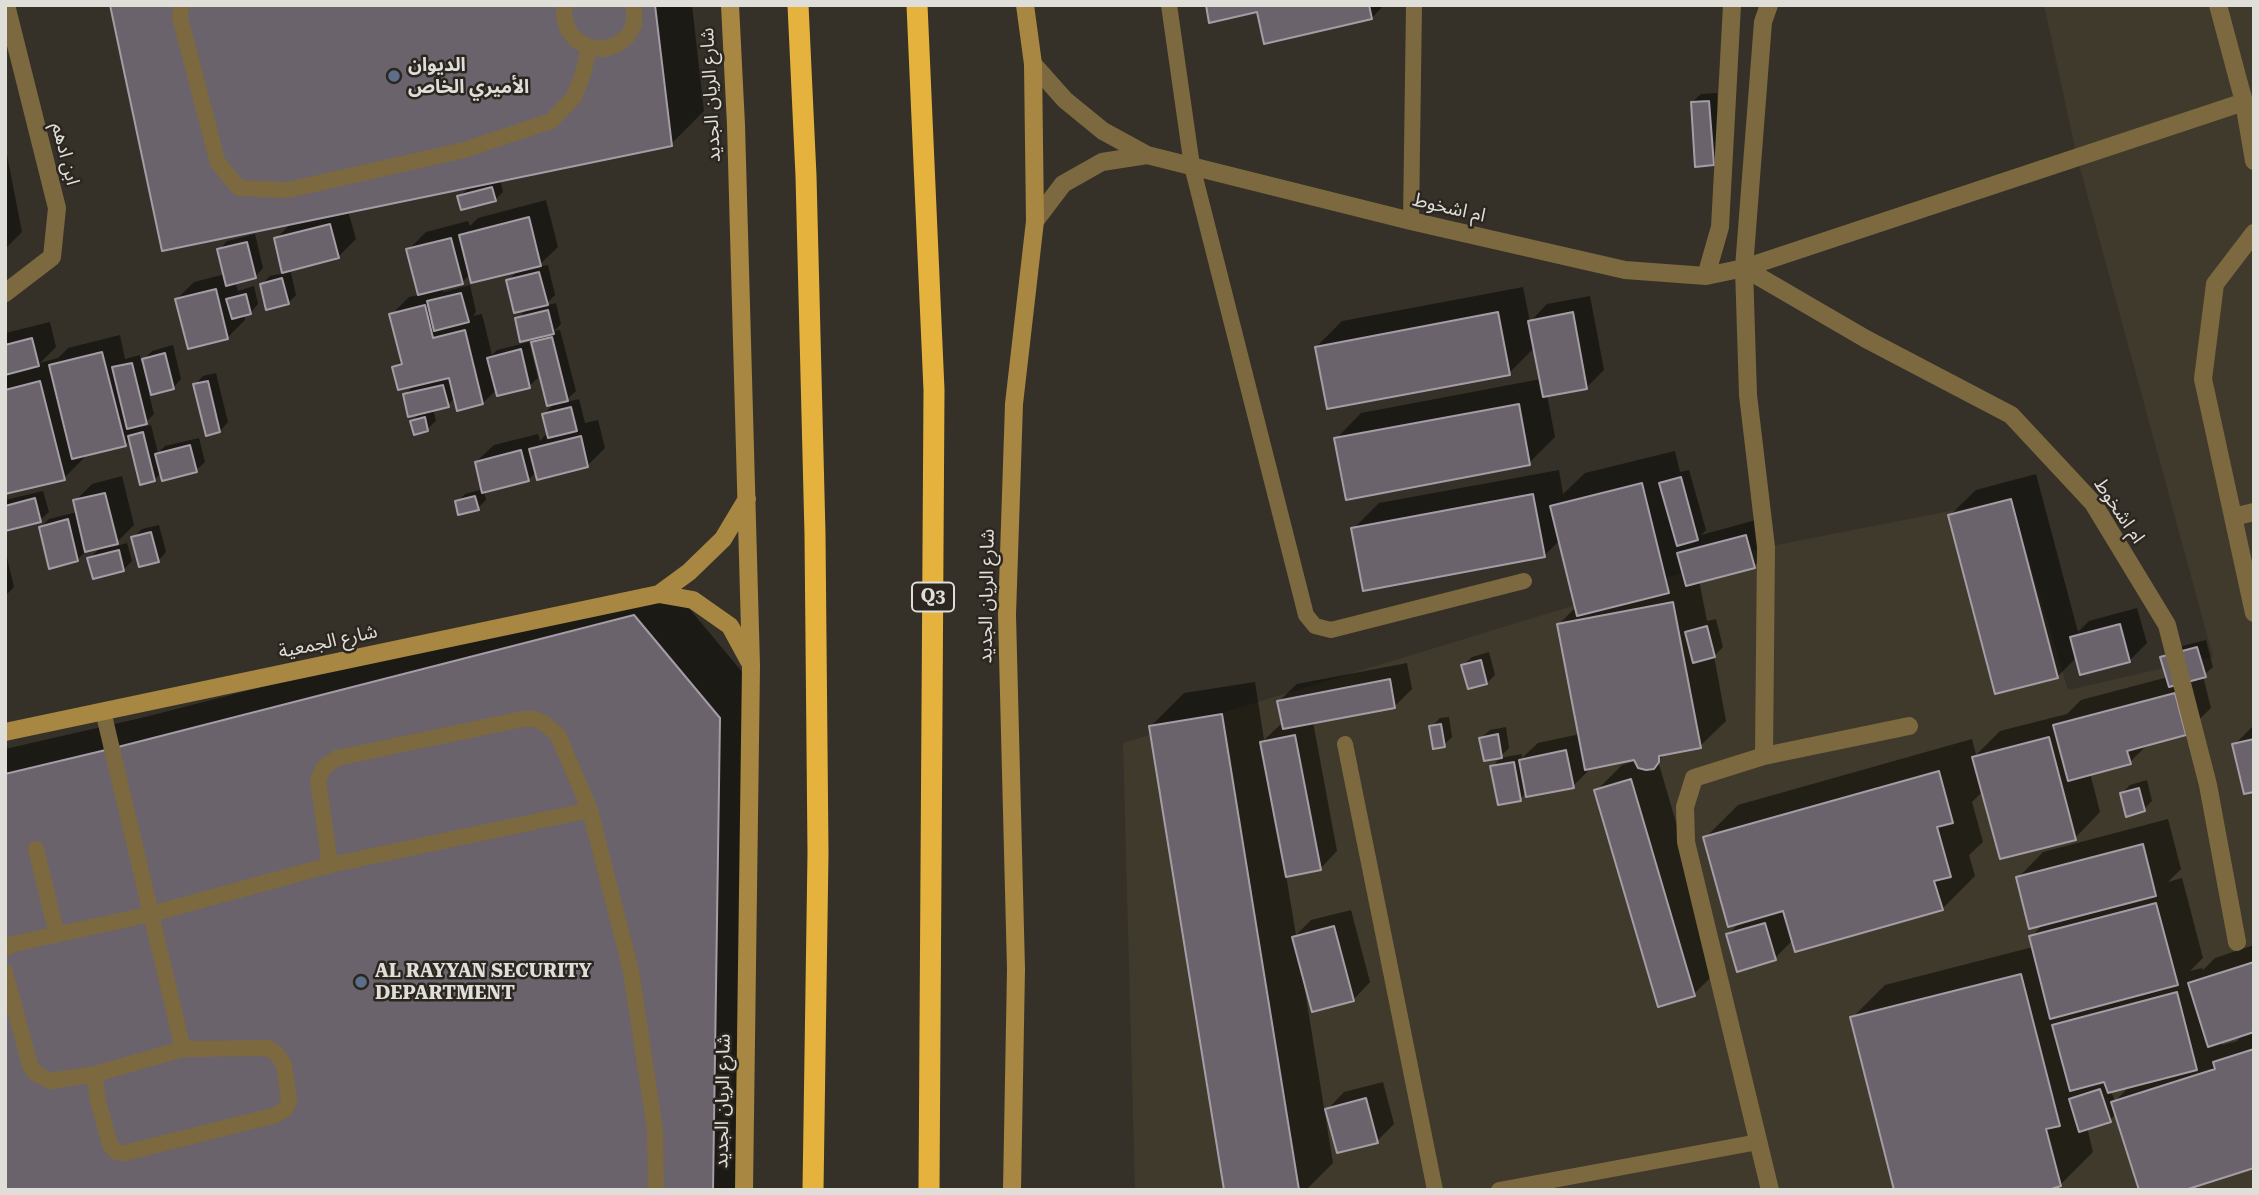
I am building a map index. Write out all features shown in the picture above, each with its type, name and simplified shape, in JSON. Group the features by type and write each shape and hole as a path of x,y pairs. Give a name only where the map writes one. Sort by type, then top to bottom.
{"highway":[{"path":"798,5 815,534 818,853 813,1190"},
{"name":"Q3","path":"917,5 934,390 929,1190"}],"street":[{"name":"ابن ادهم","path":"5,293 52,257 57,208 6,5"},
{"name":"شارع الريان الجديد","path":"730,5 736,125 751,666 744,1190"},
{"name":"شارع الريان الجديد","path":"1012,1190 1016,969 1007,615 1014,404 1035,221 1033,64 1025,5"},
{"path":"1706,276 1720,226 1732,5"},
{"path":"1764,756 1766,547 1748,395 1744,268 1763,22 1769,5"},
{"path":"2218,5 2244,102 2254,161"},
{"name":"ام اشخوط","path":"1033,64 1075,108 1103,131 1147,155 1411,221 1625,270 1706,276 1744,268 2244,102"},
{"name":"ام اشخوط","path":"1035,221 1063,184 1102,162 1147,155"},
{"path":"2254,233 2215,284 2203,379 2254,613"},
{"name":"ام اشخوط","path":"1744,268 1866,339 2011,415 2093,503 2167,625 2208,785 2237,942"},
{"name":"شارع الجمعية","path":"659,594 689,572 723,539 747,499"},
{"path":"2232,517 2254,512"},
{"name":"شارع الجمعية","path":"5,732 659,594 693,600 730,626 751,666"},
{"path":"1770,1190 1686,842 1685,807 1694,778 1764,756 1909,726"}],"lane":[{"path":"181,5 180,18 218,163 239,188 288,190 464,149 551,121 574,97 589,47"},
{"path":"565,5 564,16 568,30 576,40 589,47 603,49 616,46 627,37 634,25 634,5"},
{"path":"1169,5 1192,166 1306,615 1315,626 1331,630 1524,580"},
{"path":"1411,221 1414,5"},
{"path":"103,711 183,1049"},
{"path":"330,865 318,780 324,767 337,758 523,719 535,719 558,735 590,810 631,971 655,1130 656,1190"},
{"path":"1346,744 1435,1190"},
{"path":"5,949 13,944 151,914 330,865 590,810"},
{"path":"36,849 57,935"},
{"path":"5,972 30,1065 35,1073 50,1081 95,1074 183,1049 268,1048 277,1054 284,1065 289,1100 286,1109 276,1115 125,1153 117,1152 110,1145 97,1097 95,1074"},
{"path":"1499,1190 1758,1142"}],"shaded area":[{"path":"2044,5 2254,5 2254,1190 1135,1190 1123,743 1766,547 2011,499 2068,690 2213,657 2077,157"}],"building":[{"name":"الديوان الأميري الخاص","path":"110,5 655,5 672,146 162,251"},
{"path":"1206,5 1369,5 1372,19 1264,44 1257,12 1209,23"},
{"path":"1709,101 1714,165 1695,167 1691,102"},
{"path":"492,187 496,201 461,210 457,196"},
{"path":"529,217 541,266 471,283 459,235"},
{"path":"330,224 339,258 282,273 274,238"},
{"path":"451,238 463,284 418,295 406,249"},
{"path":"247,242 256,278 226,286 217,249"},
{"path":"539,272 548,305 514,313 506,280"},
{"path":"282,278 289,304 266,310 260,284"},
{"path":"216,289 228,339 188,349 175,299"},
{"path":"461,293 469,322 434,331 427,301"},
{"path":"246,294 251,314 232,319 226,299"},
{"path":"425,305 433,338 465,330 483,404 457,411 449,378 398,390 392,367 402,364 389,314"},
{"path":"548,310 554,334 520,342 515,318"},
{"path":"1498,312 1510,375 1327,409 1315,347"},
{"path":"1573,312 1587,389 1543,397 1528,321"},
{"path":"552,337 568,401 547,406 531,342"},
{"path":"32,338 39,366 5,375 5,345"},
{"path":"521,349 530,388 497,396 487,358"},
{"path":"102,352 126,446 72,459 49,365"},
{"path":"165,353 174,389 151,395 142,359"},
{"path":"132,363 147,424 127,429 112,367"},
{"path":"40,381 65,480 5,494 5,390"},
{"path":"208,381 220,432 206,436 193,384"},
{"path":"443,385 449,407 408,417 403,394"},
{"path":"1519,404 1530,465 1346,500 1334,438"},
{"path":"571,407 577,431 548,438 542,414"},
{"path":"425,417 428,431 414,435 410,421"},
{"path":"143,432 155,481 140,485 128,436"},
{"path":"581,436 588,467 537,480 529,449"},
{"path":"190,445 197,472 162,481 155,454"},
{"path":"521,450 529,481 482,493 475,462"},
{"path":"1681,477 1698,540 1677,546 1659,483"},
{"path":"1642,483 1669,593 1577,616 1550,506"},
{"path":"105,493 118,544 85,552 73,500"},
{"path":"1533,494 1545,557 1363,591 1351,528"},
{"path":"475,496 479,510 458,515 455,501"},
{"path":"35,498 41,522 5,531 5,506"},
{"path":"2011,499 2058,678 1995,694 1948,515"},
{"path":"68,519 78,561 49,569 39,527"},
{"path":"151,532 159,562 139,567 131,537"},
{"path":"1746,535 1755,568 1686,586 1677,553"},
{"path":"119,550 124,571 93,579 87,558"},
{"path":"1673,602 1701,748 1659,756 1659,762 1654,769 1638,768 1634,760 1585,770 1557,624"},
{"name":"AL RAYYAN SECURITY DEPARTMENT","path":"634,615 720,718 713,1190 5,1190 5,774"},
{"path":"2120,624 2130,662 2080,675 2070,637"},
{"path":"1707,626 1715,657 1693,663 1685,632"},
{"path":"2197,647 2206,677 2169,687 2160,657"},
{"path":"1481,660 1487,684 1468,689 1461,665"},
{"path":"1390,679 1395,708 1283,729 1277,701"},
{"path":"2175,693 2186,735 2127,751 2131,764 2068,781 2053,725"},
{"path":"1222,714 1299,1190 1224,1190 1149,726"},
{"path":"1441,724 1445,747 1433,749 1429,726"},
{"path":"1498,734 1502,758 1484,761 1479,738"},
{"path":"1295,735 1321,870 1286,877 1260,742"},
{"path":"2049,737 2076,840 2000,859 1972,757"},
{"path":"2254,739 2254,792 2244,794 2232,744"},
{"path":"1566,750 1574,788 1526,797 1519,760"},
{"path":"1514,762 1521,801 1498,805 1490,766"},
{"path":"1939,771 1953,823 1937,827 1951,877 1934,881 1943,910 1795,952 1783,911 1728,927 1703,837"},
{"path":"1631,779 1695,996 1658,1007 1594,790"},
{"path":"2139,788 2145,811 2126,817 2120,793"},
{"path":"2143,844 2156,896 2029,929 2016,877"},
{"path":"2156,903 2178,985 2050,1019 2029,936"},
{"path":"1765,923 1776,960 1737,972 1726,934"},
{"path":"1334,926 1354,1001 1312,1012 1292,937"},
{"path":"2254,962 2254,1032 2208,1047 2188,983"},
{"path":"2021,974 2060,1126 2046,1129 2061,1186 2048,1190 1894,1190 1850,1017"},
{"path":"2177,992 2197,1070 2108,1093 2104,1082 2070,1091 2052,1025"},
{"path":"2254,1049 2254,1168 2185,1190 2139,1190 2111,1102 2215,1069 2213,1062"},
{"path":"2100,1089 2111,1122 2079,1132 2069,1099"},
{"path":"1366,1098 1378,1143 1337,1153 1325,1109"}],"place":[{"name":"الديوان الأميري الخاص","path":"394,76"},
{"name":"AL RAYYAN SECURITY DEPARTMENT","path":"361,982"}]}
